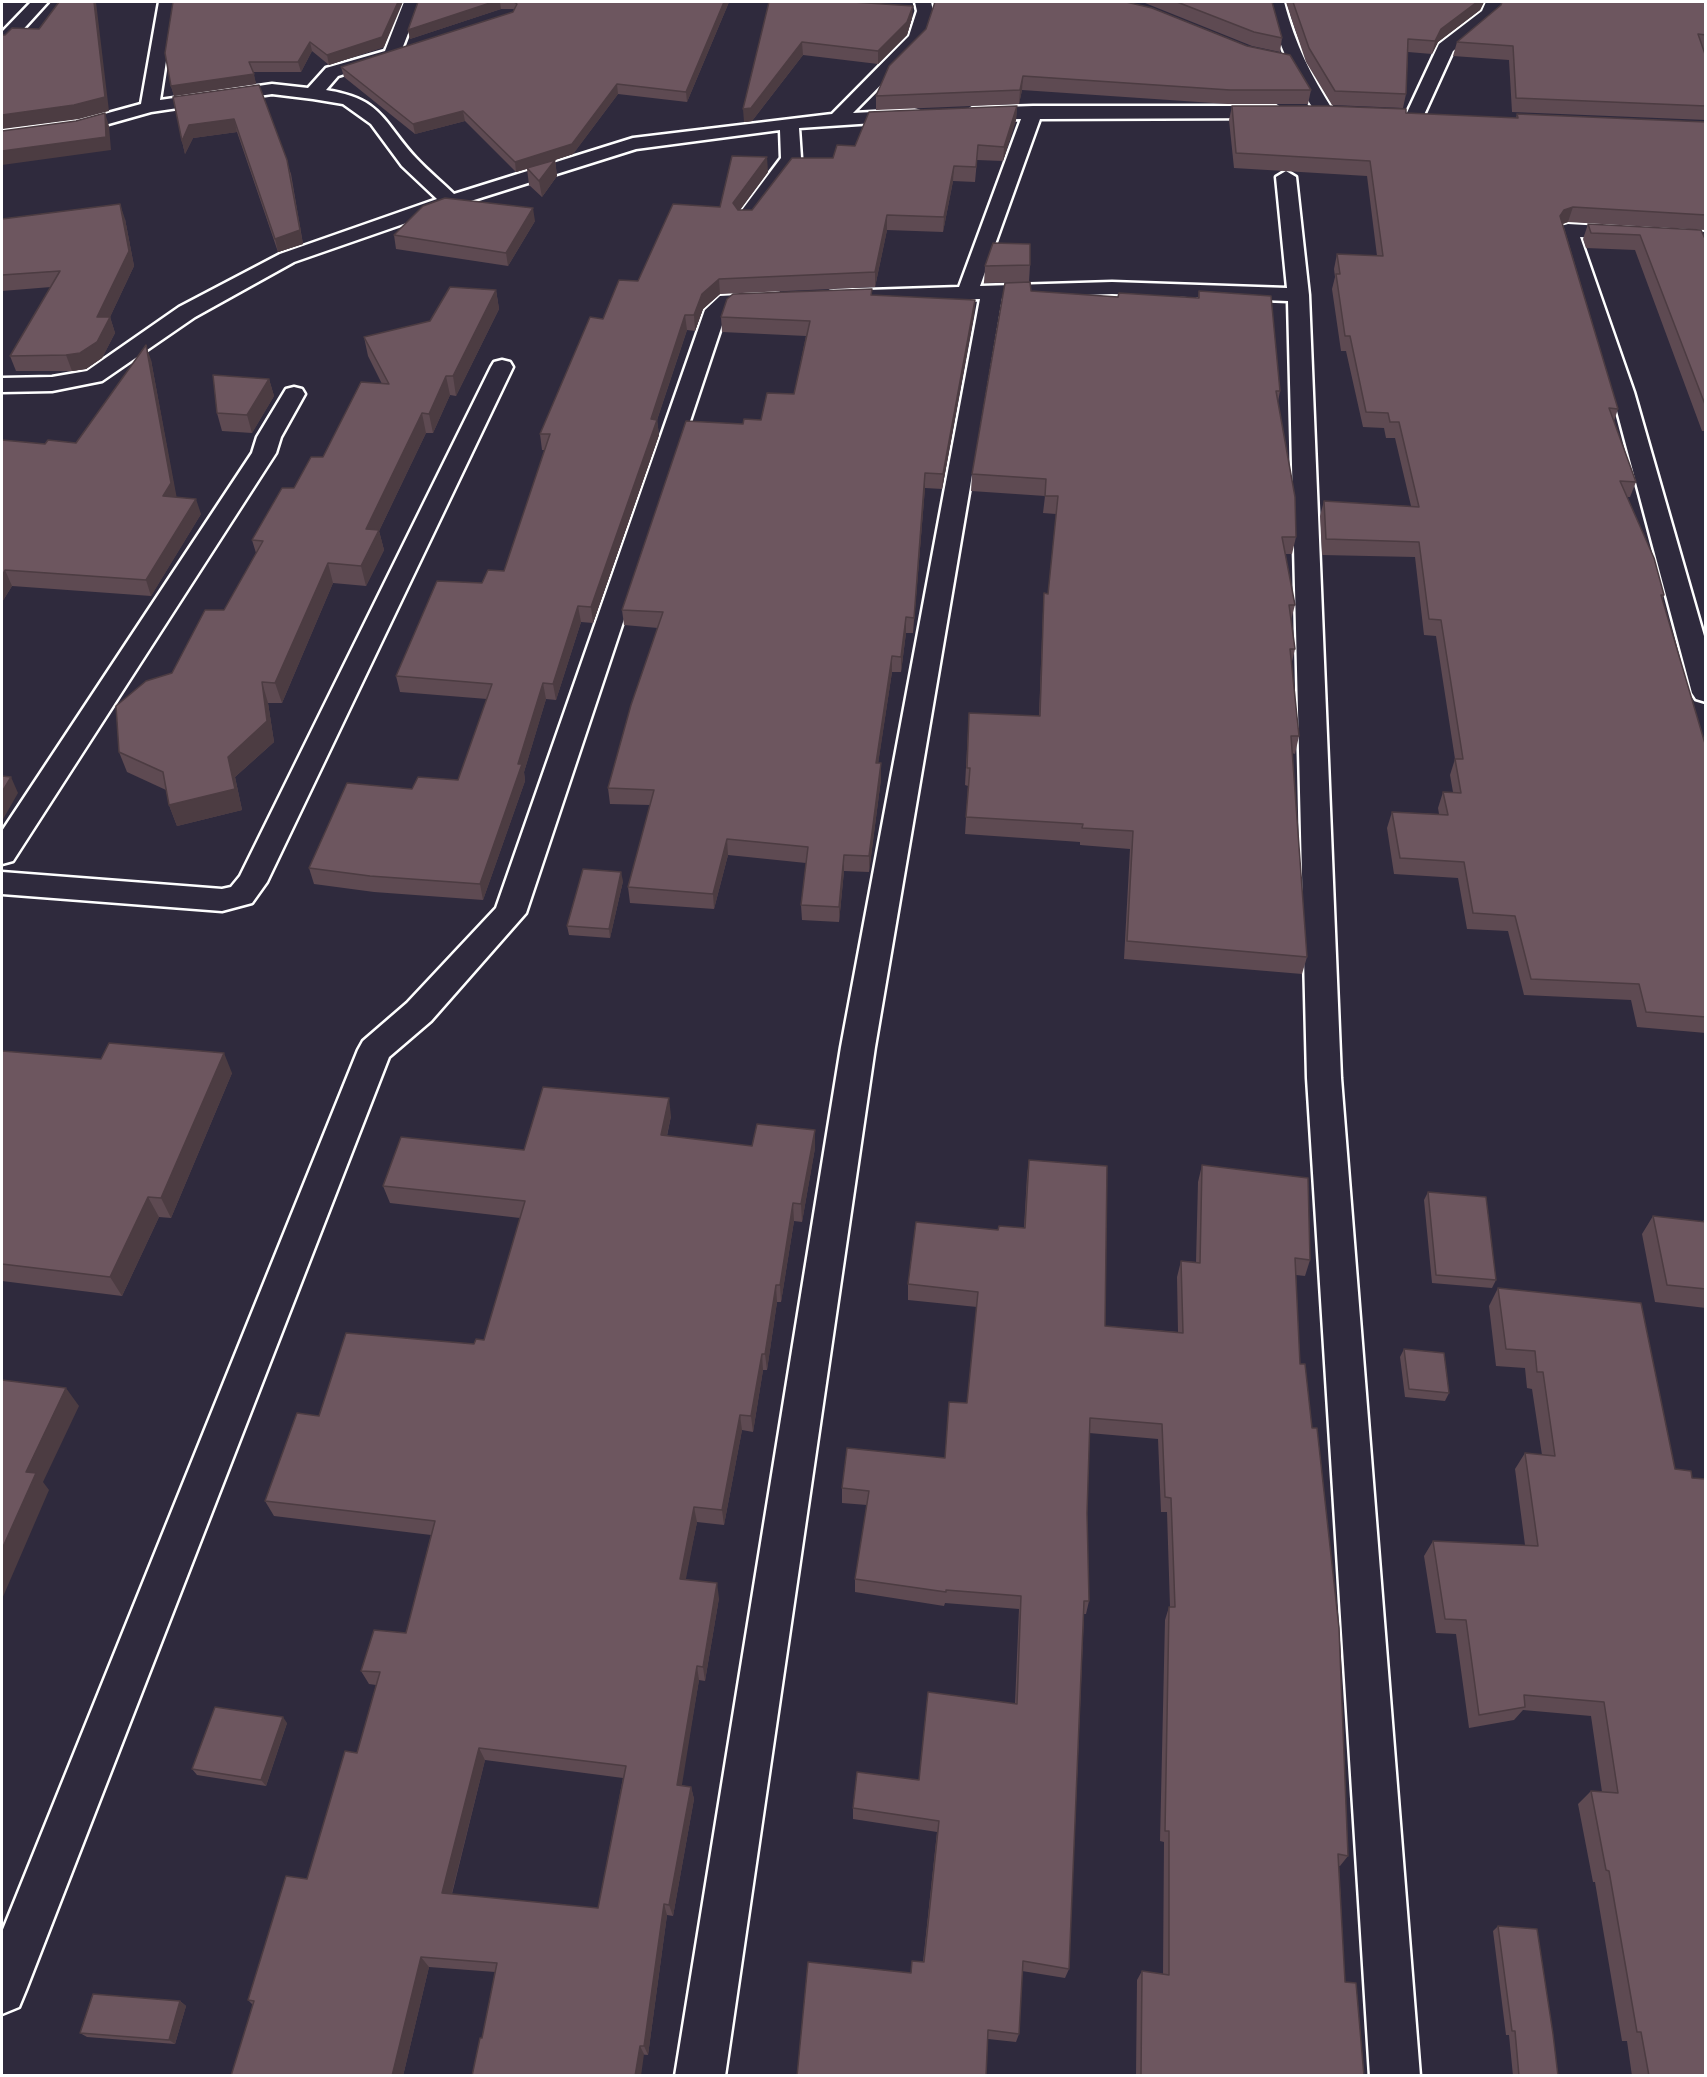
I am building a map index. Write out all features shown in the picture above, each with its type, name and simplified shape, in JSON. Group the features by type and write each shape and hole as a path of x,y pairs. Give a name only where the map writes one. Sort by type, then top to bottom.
{"street":[{"path":"3,37 40,2"},
{"path":"150,107 167,2"},
{"path":"393,53 412,2"},
{"path":"837,119 917,38 925,11 923,2"},
{"path":"1276,2 1284,35 1295,63 1325,112"},
{"path":"1414,117 1445,48 1490,13 1494,2"},
{"path":"313,94 332,72 415,45"},
{"path":"1275,59 1295,63"},
{"path":"2,136 80,126 150,107 272,89 348,99 378,120 409,162 451,201"},
{"path":"700,2076 858,1047 979,292 1033,112"},
{"path":"953,114 1348,113"},
{"path":"2,385 52,384 94,376 187,312 287,258 451,201 633,144 837,119 930,115"},
{"path":"1392,116 1438,118"},
{"path":"746,218 791,158 789,124"},
{"path":"1286,177 1298,295 1324,1078 1395,2076"},
{"path":"1706,238 1568,230 1623,392 1706,693"},
{"path":"2,1990 375,1050 419,1012 510,913 716,310 728,301 1112,288 1298,295"},
{"path":"2,883 222,900 241,895 252,882 502,367"},
{"path":"2,854 264,453 269,437 294,394"}],"building":[{"path":"59,2 94,2 105,97 74,105 2,115 2,35 12,28 39,29"},
{"path":"173,2 398,2 382,37 327,55 310,42 298,62 249,62 254,74 171,86 165,53"},
{"path":"418,2 493,2 408,30"},
{"path":"514,2 724,2 686,92 617,84 572,144 515,162 463,111 413,124 341,67 513,12 517,4"},
{"path":"769,2 853,2 913,6 907,22 878,51 802,42 751,108 743,109"},
{"path":"935,2 1126,2 1152,8 1247,46 1290,55 1311,90 1230,90 1023,76 1020,90 876,96 889,66 926,29"},
{"path":"1177,2 1272,2 1282,38 1254,32"},
{"path":"1293,2 1477,2 1441,29 1435,41 1408,39 1406,94 1335,91 1309,48"},
{"path":"1502,2 1706,2 1706,35 1698,34 1706,57 1706,106 1516,98 1513,46 1457,42"},
{"path":"259,85 287,160 300,230 275,239 234,119 189,125 182,141 173,97"},
{"path":"1017,106 1004,147 978,145 976,167 954,166 944,217 887,215 875,272 719,279 702,294 694,315 685,315 651,419 657,420 591,607 578,606 553,684 543,683 518,764 522,764 480,884 370,876 309,868 347,783 412,789 418,777 458,780 492,684 396,676 437,581 482,583 488,570 504,571 550,434 540,434 590,317 603,319 619,280 638,281 673,204 720,207 732,156 767,157 733,203 738,210 752,210 792,158 833,158 837,145 855,146 869,112"},
{"path":"1232,106 1328,106 1406,109 1406,113 1518,118 1517,114 1706,122 1706,215 1573,207 1564,210 1560,216 1618,409 1609,408 1636,482 1620,481 1654,558 1664,595 1661,595 1706,747 1706,1017 1646,1012 1639,984 1531,979 1515,916 1473,913 1464,862 1400,858 1392,812 1448,815 1443,792 1461,793 1455,759 1463,759 1441,620 1429,619 1419,542 1326,539 1324,501 1419,507 1399,422 1390,422 1388,413 1366,412 1350,336 1345,336 1336,274 1340,274 1337,254 1383,256 1370,161 1236,153"},
{"path":"105,113 106,137 2,151 2,131 76,121"},
{"path":"555,160 539,181 527,168"},
{"path":"445,198 533,208 506,253 394,235 423,206"},
{"path":"120,204 129,251 97,317 110,317 97,342 80,353 10,356 60,271 2,275 2,219"},
{"path":"1588,224 1701,230 1706,241 1706,407 1640,235 1591,233"},
{"path":"993,243 1030,244 1030,265 985,266"},
{"path":"1030,282 1031,291 1118,297 1119,293 1199,298 1199,291 1271,296 1280,391 1276,391 1295,497 1296,537 1282,537 1295,605 1289,605 1295,649 1290,649 1299,736 1291,736 1307,957 1127,941 1133,831 1082,828 1083,824 966,817 970,768 967,768 969,713 1040,716 1044,593 1048,594 1058,496 1045,496 1046,479 972,474 1005,283"},
{"path":"450,287 496,290 453,376 446,376 429,414 422,413 366,529 379,530 361,566 328,563 275,683 262,682 267,721 228,757 235,789 169,805 163,772 119,752 116,706 146,681 172,673 205,610 224,610 263,541 252,540 282,488 294,488 311,457 323,457 361,382 389,384 364,337 430,321"},
{"path":"872,289 871,295 975,300 943,474 925,473 914,618 906,617 901,657 892,656 876,763 881,763 869,856 844,855 839,907 801,905 808,847 727,839 713,894 628,887 654,790 608,788 631,705 663,612 622,610 686,421 743,424 744,419 761,420 767,393 794,394 810,321 721,317 727,299 733,294"},
{"path":"146,345 171,483 163,496 196,499 146,580 5,570 2,576 2,440 45,444 48,440 76,443"},
{"path":"213,375 269,379 247,415 217,413"},
{"path":"2,776 11,777 2,792"},
{"path":"583,869 621,872 609,929 567,926"},
{"path":"109,1043 224,1053 161,1198 148,1197 110,1277 2,1264 2,1051 101,1059"},
{"path":"543,1087 669,1098 661,1135 752,1146 757,1124 815,1130 801,1204 793,1203 780,1285 776,1285 765,1354 762,1354 751,1416 740,1415 722,1510 694,1507 680,1579 717,1583 703,1667 697,1666 677,1785 691,1787 669,1905 664,1904 644,2046 640,2046 635,2076 472,2076 497,1963 421,1957 392,2076 231,2076 254,2001 248,2000 286,1876 307,1879 345,1751 357,1753 380,1672 361,1671 374,1630 406,1633 435,1521 265,1501 297,1413 319,1416 346,1333 474,1344 476,1339 484,1340 525,1201 383,1186 401,1137 524,1150","holes":["479,1748 626,1766 598,1908 442,1893"]},
{"path":"1029,1160 1107,1166 1105,1326 1183,1333 1181,1261 1200,1263 1202,1165 1308,1178 1310,1260 1295,1258 1300,1364 1305,1364 1312,1428 1317,1428 1339,1628 1348,1856 1338,1854 1345,1982 1356,1983 1364,2076 1141,2076 1142,1971 1169,1975 1169,1831 1165,1831 1169,1607 1175,1607 1171,1498 1165,1497 1162,1424 1090,1418 1087,1513 1089,1601 1084,1601 1069,1969 1023,1961 1019,2034 988,2030 986,2076 797,2076 808,1962 911,1973 912,1961 924,1962 939,1821 853,1808 857,1772 919,1780 928,1692 1017,1704 1021,1596 946,1590 946,1592 855,1579 869,1491 842,1488 847,1448 945,1458 949,1402 967,1403 978,1292 908,1284 916,1222 998,1230 999,1226 1025,1228"},
{"path":"1428,1192 1486,1197 1496,1280 1436,1275"},
{"path":"1653,1216 1706,1222 1706,1289 1667,1285"},
{"path":"1498,1288 1641,1303 1675,1469 1691,1471 1692,1478 1706,1479 1706,2076 1649,2076 1641,2032 1637,2032 1609,1871 1606,1870 1591,1791 1618,1793 1604,1702 1524,1695 1525,1707 1479,1715 1466,1620 1445,1619 1433,1541 1538,1546 1525,1453 1555,1456 1543,1372 1537,1372 1535,1351 1506,1349"},
{"path":"1404,1349 1444,1353 1449,1393 1409,1389"},
{"path":"2,1380 66,1388 26,1472 36,1473 2,1549"},
{"path":"215,1707 283,1717 261,1780 192,1769"},
{"path":"1498,1926 1537,1929 1558,2076 1519,2076 1515,2031 1512,2031"},
{"path":"93,1994 180,2001 169,2040 80,2033"}]}
